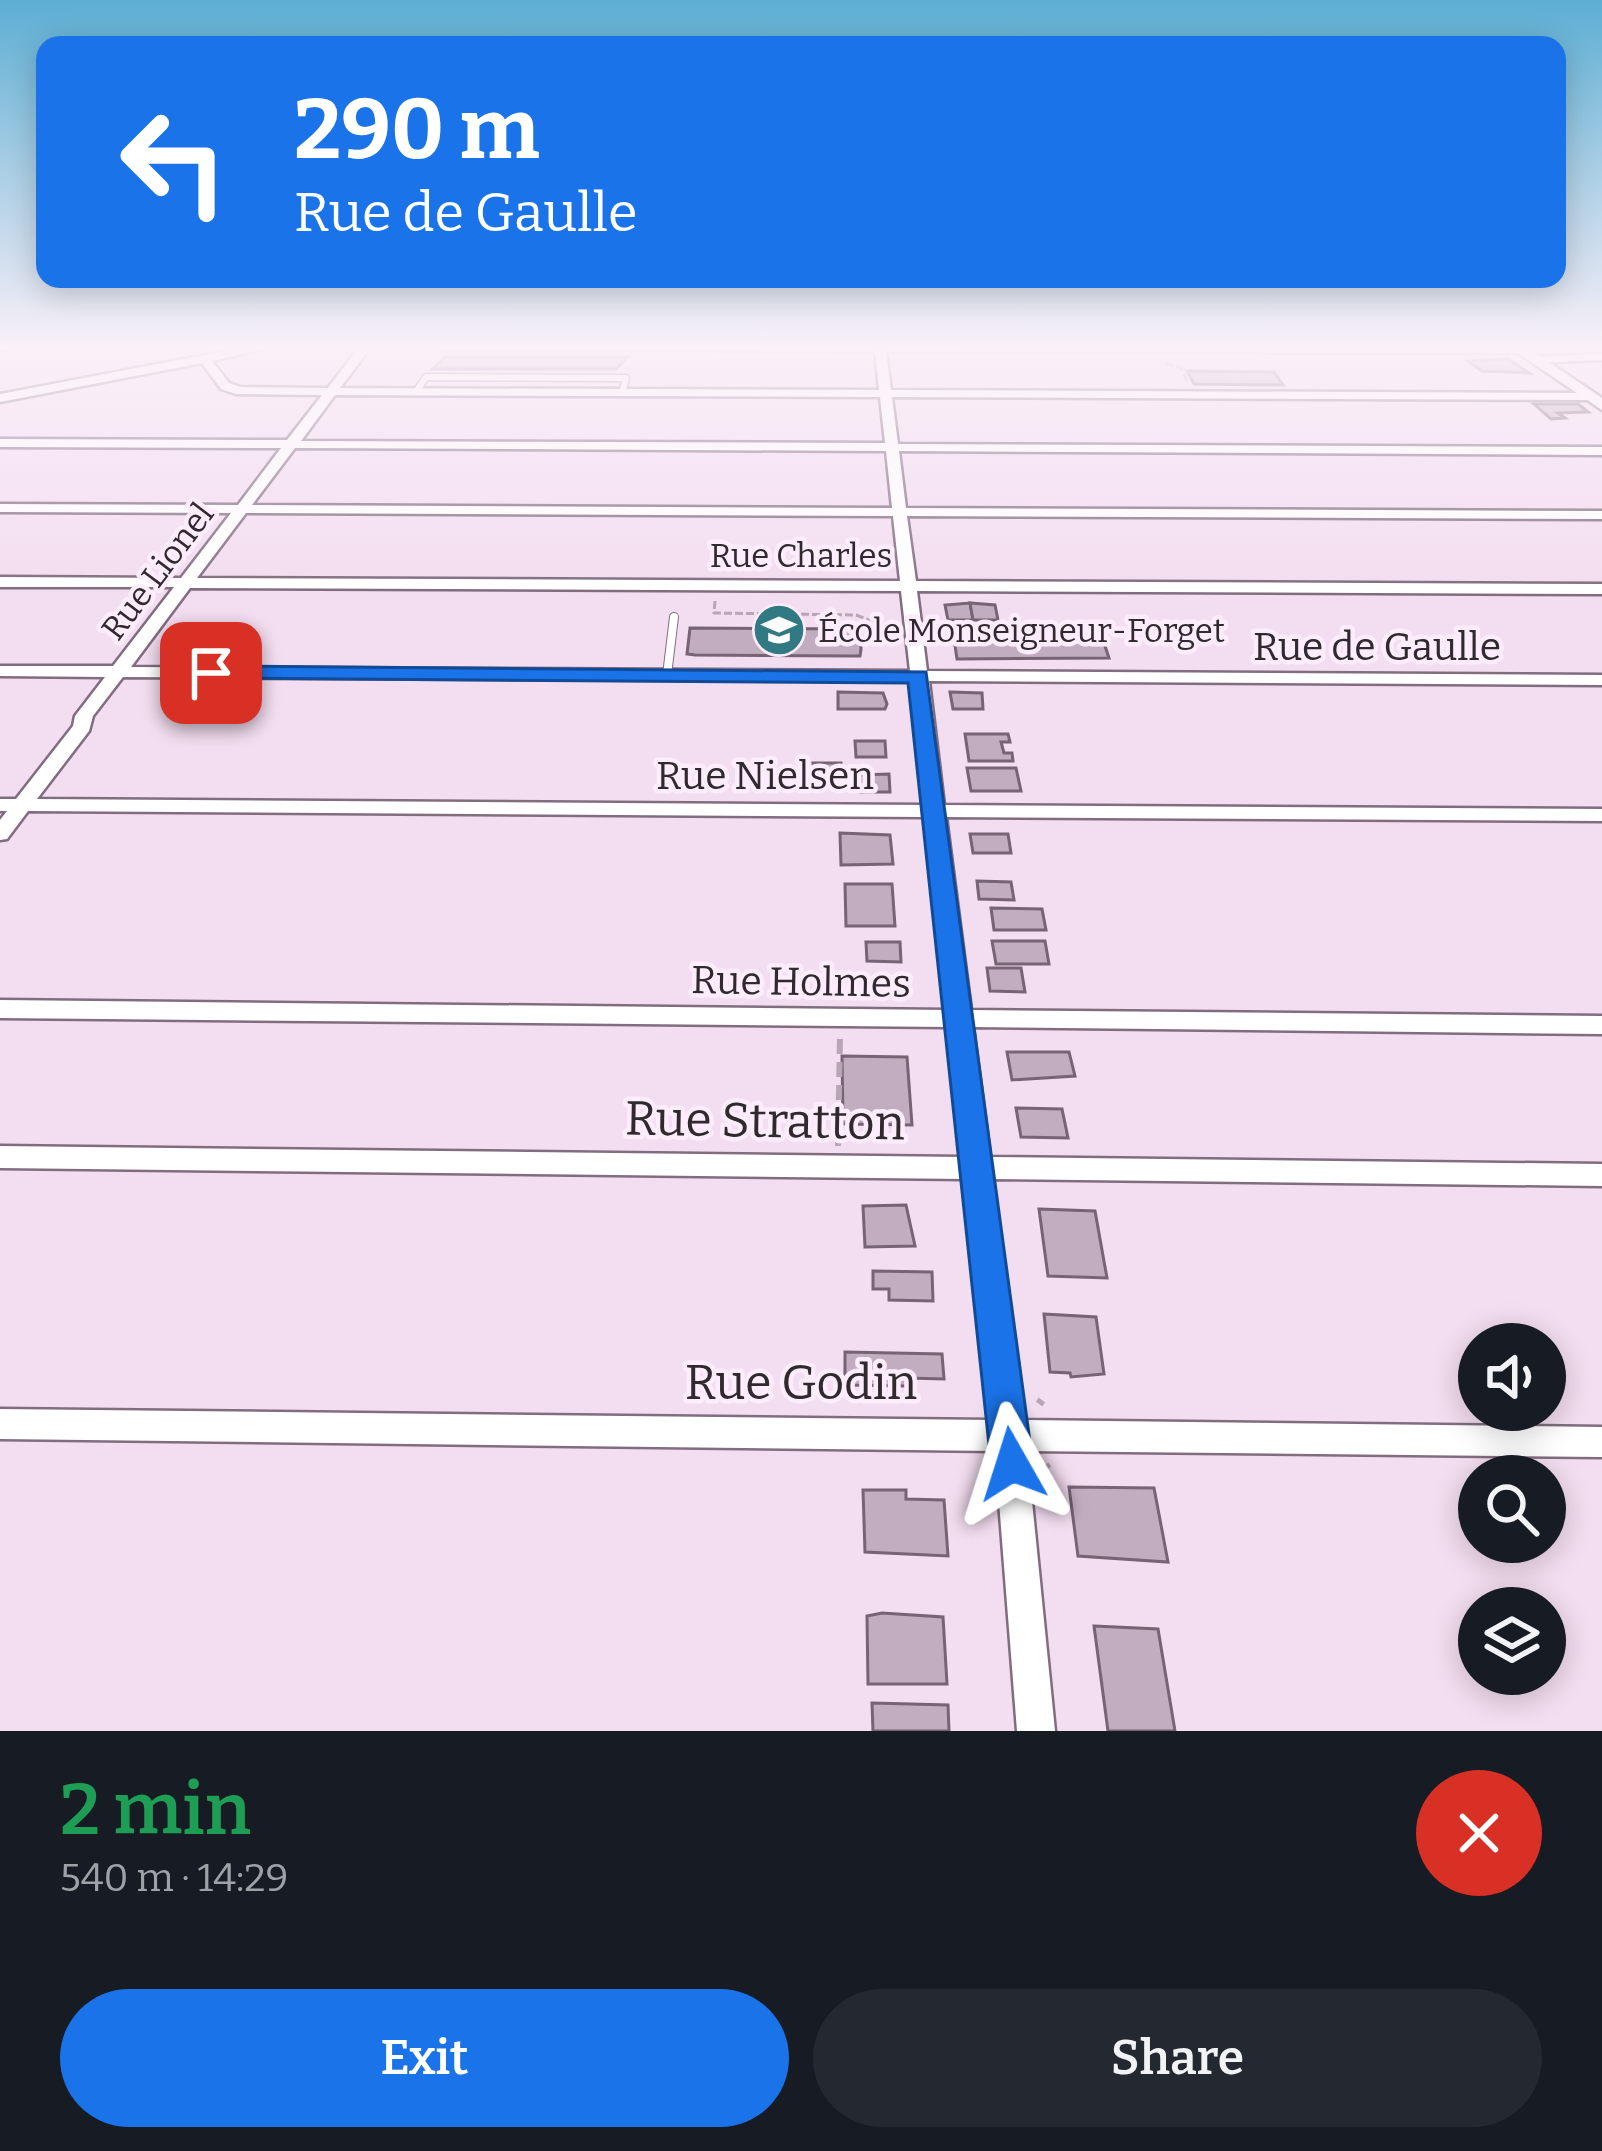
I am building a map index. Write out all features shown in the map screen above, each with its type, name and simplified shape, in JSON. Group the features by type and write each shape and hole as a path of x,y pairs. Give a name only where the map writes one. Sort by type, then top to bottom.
{"street":[{"name":"Rue Lionel","path":"0,834 11,806 305,427"},
{"path":"888,427 1009,1432 1036,1731"},
{"path":"0,443 1602,451"},
{"path":"0,508 1602,515"},
{"name":"Rue Charles","path":"0,582 1602,589"},
{"name":"Rue de Gaulle","path":"0,671 1602,680"},
{"name":"Rue Nielsen","path":"11,806 1602,815"},
{"name":"Rue Holmes","path":"0,1009 1602,1025"},
{"name":"Rue Stratton","path":"0,1157 1602,1174"},
{"name":"Rue Godin","path":"0,1424 1602,1442"}],"lane":[{"path":"667,675 674,617"}],"path":[{"path":"714,608 714,613 856,615 889,627 890,639 897,639"},
{"path":"838,1166 840,1032"}],"building":[{"path":"970,603 973,620 948,620 945,605"},
{"path":"970,603 995,605 998,620 973,620"},
{"path":"690,628 860,629 860,656 687,654"},
{"path":"954,639 1103,640 1109,658 957,659"},
{"path":"838,692 883,693 887,704 885,709 838,709"},
{"path":"950,692 982,693 983,709 953,709"},
{"path":"965,734 1008,734 1010,742 1001,742 1013,761 969,761"},
{"path":"855,741 885,741 886,757 856,757"},
{"path":"813,763 841,763 842,778 814,778"},
{"path":"967,768 1016,768 1021,791 971,791"},
{"path":"889,774 890,792 860,792 859,775"},
{"path":"840,833 890,835 893,864 841,865"},
{"path":"970,834 1008,834 1011,853 973,853"},
{"path":"977,881 1011,882 1014,900 979,899"},
{"path":"845,884 892,884 895,926 846,926"},
{"path":"991,908 1042,909 1046,930 994,930"},
{"path":"992,941 1045,941 1049,964 996,964"},
{"path":"866,942 900,942 901,962 867,961"},
{"path":"987,968 1021,968 1025,992 990,991"},
{"path":"1007,1052 1069,1052 1075,1076 1012,1080"},
{"path":"842,1056 907,1057 912,1125 843,1124"},
{"path":"1016,1108 1062,1109 1068,1138 1021,1137"},
{"path":"906,1205 915,1246 865,1247 863,1206"},
{"path":"1039,1209 1095,1211 1107,1278 1048,1276"},
{"path":"873,1271 932,1272 933,1301 889,1300 889,1289 873,1289"},
{"path":"1044,1314 1096,1317 1104,1374 1071,1377 1070,1373 1050,1372"},
{"path":"845,1352 942,1354 944,1379 907,1378 907,1386 845,1385"},
{"path":"1069,1487 1154,1488 1168,1562 1078,1556"},
{"path":"863,1490 906,1490 906,1499 944,1500 948,1556 865,1552"},
{"path":"867,1616 943,1617 947,1684 868,1684"},
{"path":"1094,1626 1158,1629 1175,1731 1108,1731"},
{"path":"872,1703 948,1705 949,1731 873,1731"}],"place":[{"name":"École Monseigneur-Forget","path":"779,630"}],"route":[{"path":"211,673 918,676 1012,1464"}]}
